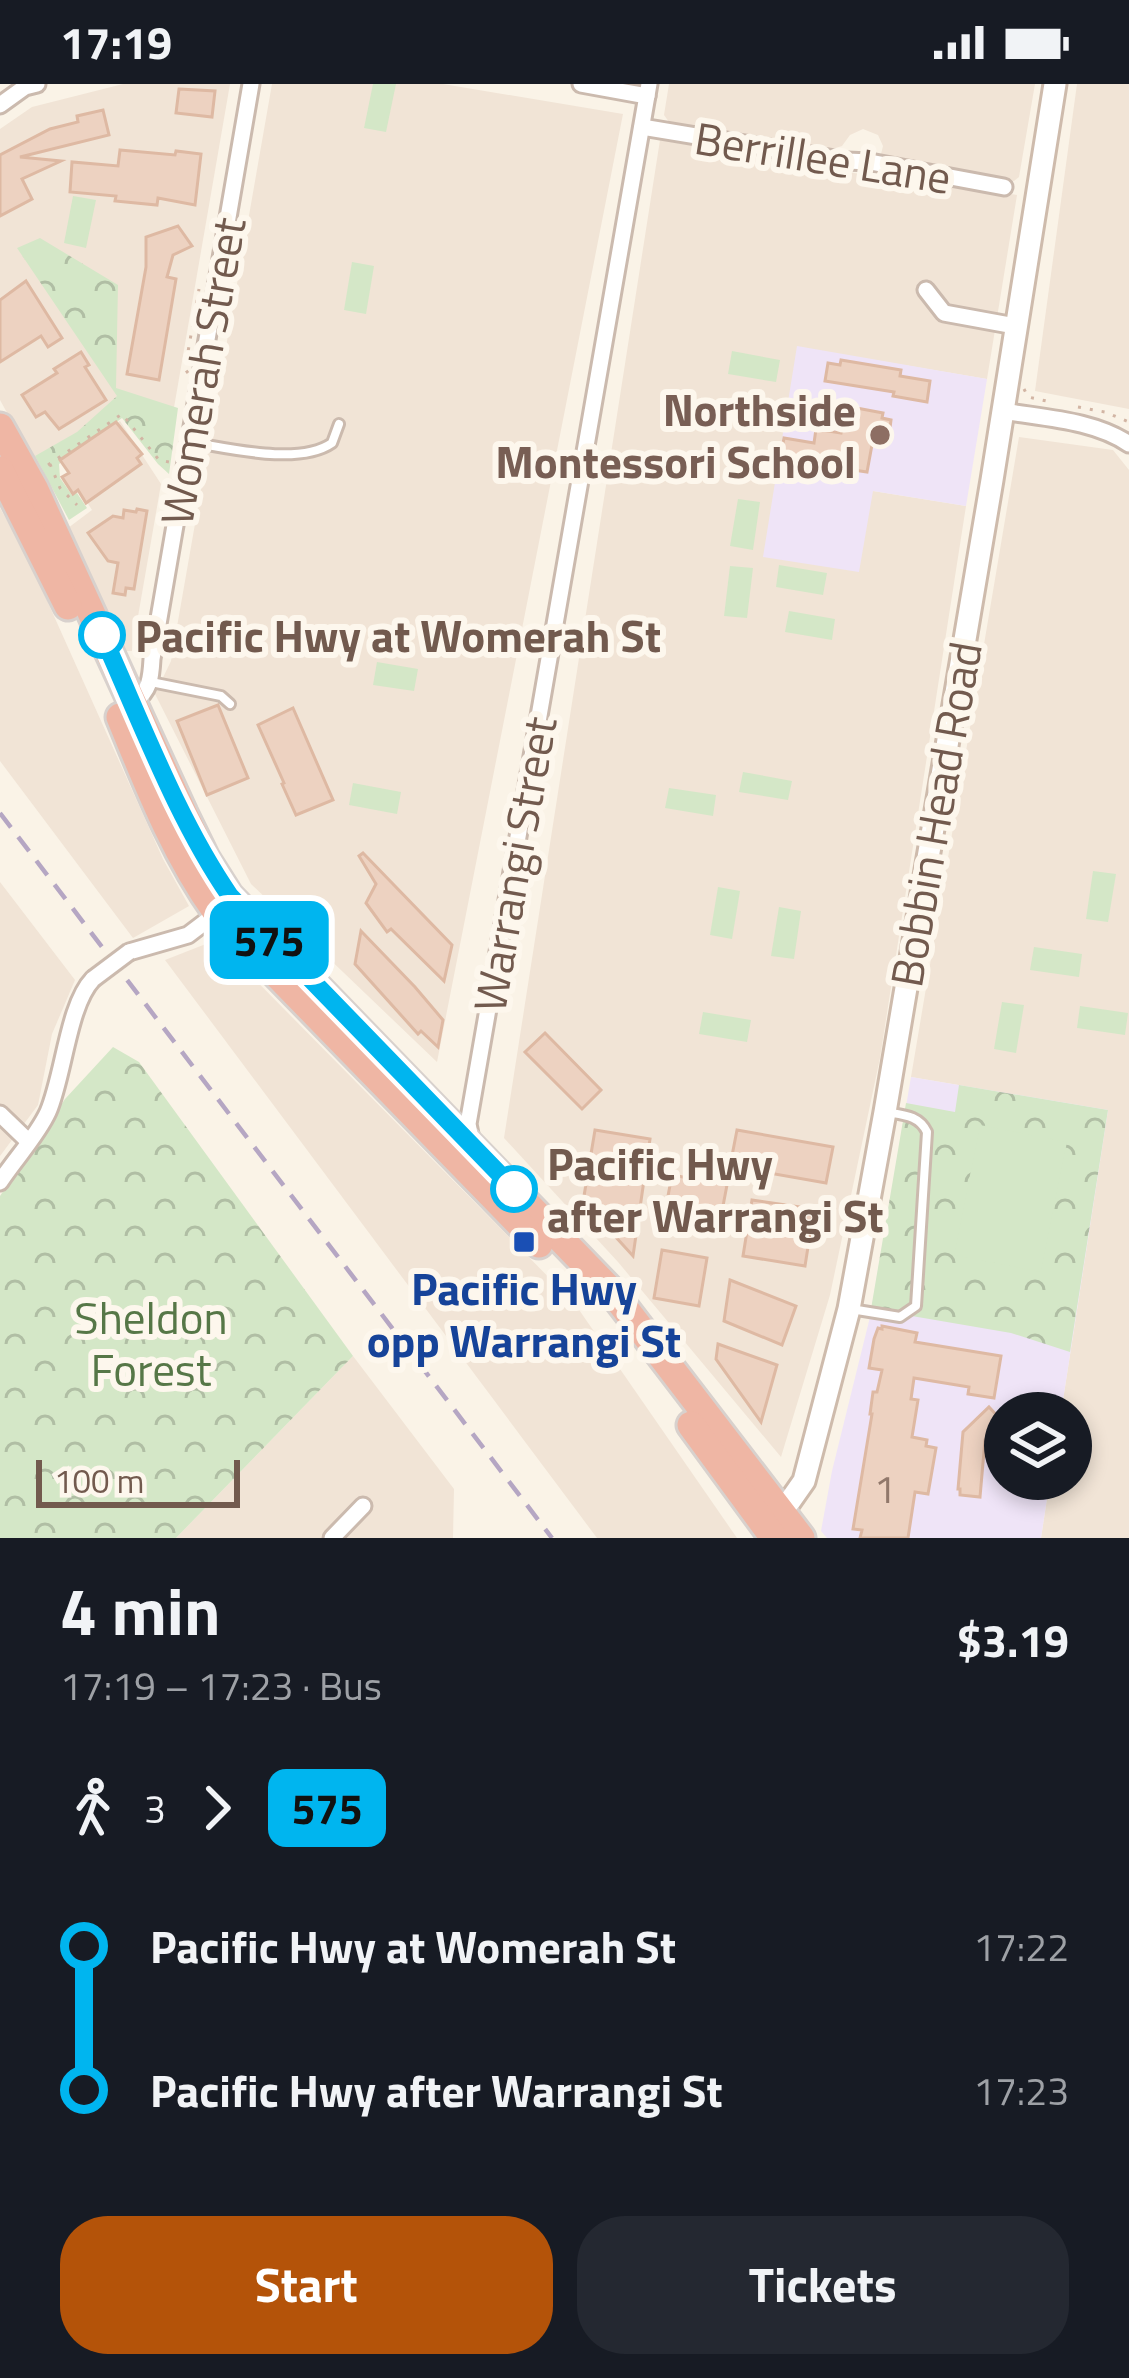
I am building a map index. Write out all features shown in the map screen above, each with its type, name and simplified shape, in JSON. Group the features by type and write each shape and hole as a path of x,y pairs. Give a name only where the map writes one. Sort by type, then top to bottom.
{"highway":[{"path":"0,427 34,488 119,672 142,693 206,858 230,896 627,1311 772,1524"},
{"path":"0,470 108,687 163,820 217,913 598,1304 772,1524 801,1538"}],"main road":[{"name":"Bobbin Head Road","path":"772,1524 804,1480 849,1309 1055,84"}],"street":[{"path":"0,105 37,84"},
{"name":"Womerah Street","path":"142,693 152,659 251,84"},
{"path":"581,84 648,90"},
{"name":"Warrangi Street","path":"473,1148 468,1124 648,90"},
{"name":"Berrillee Lane","path":"642,127 1004,187"},
{"path":"926,290 944,313 1015,326"},
{"path":"1003,411 1097,429 1129,444"},
{"path":"119,672 152,659"},
{"path":"0,1181 46,1116 78,998 129,952 188,935 217,913"},
{"path":"0,1114 28,1141"},
{"path":"332,1538 363,1506"}],"lane":[{"path":"189,442 313,453 332,443 339,424"},
{"path":"142,693 220,696 230,704"},
{"path":"849,1309 900,1317 916,1306 927,1132 911,1117 885,1112"}],"path":[{"path":"77,505 60,488 49,464 122,414 159,460 176,464"}],"shaded area":[{"path":"123,84 230,84 167,448 134,398 36,465 0,400 0,129 32,107"},
{"path":"272,84 443,84 623,114 437,1062 251,884 155,694 171,661"},
{"path":"669,84 1035,84 1019,177 1014,181 880,158 883,146 878,135 863,129 829,150 669,122 664,115"},
{"path":"1077,84 1129,84 1129,409 1035,391"},
{"path":"660,140 1017,195 987,379 797,347 873,491 966,506 880,1058 830,1295 781,1457 618,1262 504,1138"},
{"name":"Northside Montessori School","path":"797,346 987,379 966,506 873,491 859,572 763,557"},
{"path":"120,421 161,484 132,651 125,651 68,528 92,510 60,460"},
{"path":"1019,437 1113,450 1129,470 1129,1538 1041,1538 1047,1500 1092,1500 1092,1392 1064,1392 1108,1110 911,1077"},
{"path":"0,508 27,556 163,859 189,906 133,938 0,761"},
{"path":"0,882 75,980 52,1034 38,1105 0,1156"},
{"path":"216,940 575,1304 737,1538 597,1538 165,960"},
{"path":"911,1077 1108,1110 1064,1392 984,1392 984,1500 1047,1500 1041,1538 827,1538 821,1531 870,1317"},
{"path":"353,1356 454,1489 453,1538 176,1538"}],"green space":[{"path":"373,84 396,84 386,132 364,128"},
{"path":"73,196 96,200 86,248 64,243"},
{"path":"40,238 118,285 116,388 178,408 169,474 122,418 59,464 60,478 87,508 69,520 35,456 77,432 117,396 17,248"},
{"path":"352,262 374,266 366,314 344,310"},
{"path":"732,351 780,360 776,382 728,374"},
{"path":"738,499 760,502 753,550 730,546"},
{"path":"779,565 827,573 823,595 776,587"},
{"path":"730,566 753,568 747,618 724,616"},
{"path":"789,611 835,619 832,640 785,632"},
{"path":"377,662 418,669 414,691 373,685"},
{"path":"743,772 792,781 788,800 739,792"},
{"path":"353,783 401,792 397,814 349,805"},
{"path":"669,788 716,795 713,816 665,808"},
{"path":"1093,871 1116,874 1108,922 1086,919"},
{"path":"718,887 740,891 732,939 710,935"},
{"path":"779,907 801,911 794,959 771,956"},
{"path":"1034,947 1082,954 1079,977 1030,970"},
{"path":"1002,1002 1024,1005 1016,1053 994,1049"},
{"path":"1080,1006 1128,1013 1125,1035 1077,1028"},
{"path":"703,1012 751,1020 747,1042 699,1034"},
{"name":"Sheldon Forest","path":"113,1047 139,1062 353,1356 176,1538 0,1538 0,1196 65,1099"},
{"path":"959,1085 1108,1110 1070,1352 1011,1333 871,1309 906,1103 955,1112"},
{"path":"980,1125 1067,1142 1041,1272 954,1255"}],"building":[{"path":"179,89 215,91 212,117 176,113"},
{"path":"103,110 109,135 20,157 61,161 22,179 32,199 0,216 0,155 50,129 78,122 77,116"},
{"path":"120,150 201,154 195,205 158,198 157,205 115,201 116,196 70,192 72,162 118,166"},
{"path":"178,226 192,246 173,255 167,277 176,279 159,380 127,374 146,267 146,237"},
{"path":"26,281 62,338 48,347 41,336 0,362 0,300"},
{"path":"81,352 106,400 59,429 45,412 36,417 22,395"},
{"path":"841,360 901,370 900,376 930,381 927,402 825,381 828,363 840,365"},
{"path":"846,406 883,413 882,418 891,420 889,436 874,434 867,472 780,459 784,438 814,443 816,429 841,433"},
{"path":"116,422 142,454 137,458 141,464 86,503 62,477 69,473 60,460"},
{"path":"124,510 147,511 134,589 126,588 125,595 113,593 118,563 108,561 88,533 113,516 123,518"},
{"path":"218,705 248,778 207,795 177,721"},
{"path":"293,708 333,800 296,815 258,725"},
{"path":"363,853 452,945 444,981 391,929 387,932 366,903 376,884 359,856"},
{"path":"361,931 443,1020 438,1047 421,1031 418,1034 355,964"},
{"path":"545,1033 601,1090 582,1109 525,1052"},
{"path":"595,1130 650,1139 633,1256 613,1234 615,1221 589,1215 582,1208"},
{"path":"737,1130 833,1147 826,1183 730,1166"},
{"path":"672,1175 727,1185 718,1232 663,1222"},
{"path":"752,1200 814,1209 805,1266 743,1256"},
{"path":"662,1250 707,1258 699,1306 654,1298"},
{"path":"730,1280 796,1306 782,1345 724,1321"},
{"path":"878,1328 917,1333 915,1342 1001,1356 995,1392 984,1392 984,1396 968,1394 969,1387 914,1378 911,1399 918,1400 912,1437 936,1448 928,1494 915,1492 908,1538 860,1538 862,1530 853,1529 873,1392 877,1392 882,1370 869,1368 874,1339"},
{"path":"718,1344 777,1365 761,1422 716,1359"},
{"path":"984,1412 980,1497 960,1495 958,1489 963,1432"}],"railway":[{"path":"0,813 552,1538"}],"bus line":[{"name":"575","path":"102,635 183,813 230,896 514,1189"}],"place":[{"name":"Northside Montessori School","path":"880,435"},
{"name":"Pacific Hwy at Womerah St","path":"102,635"},
{"name":"Pacific Hwy after Warrangi St","path":"514,1189"},
{"name":"Pacific Hwy opp Warrangi St","path":"524,1242"}]}
